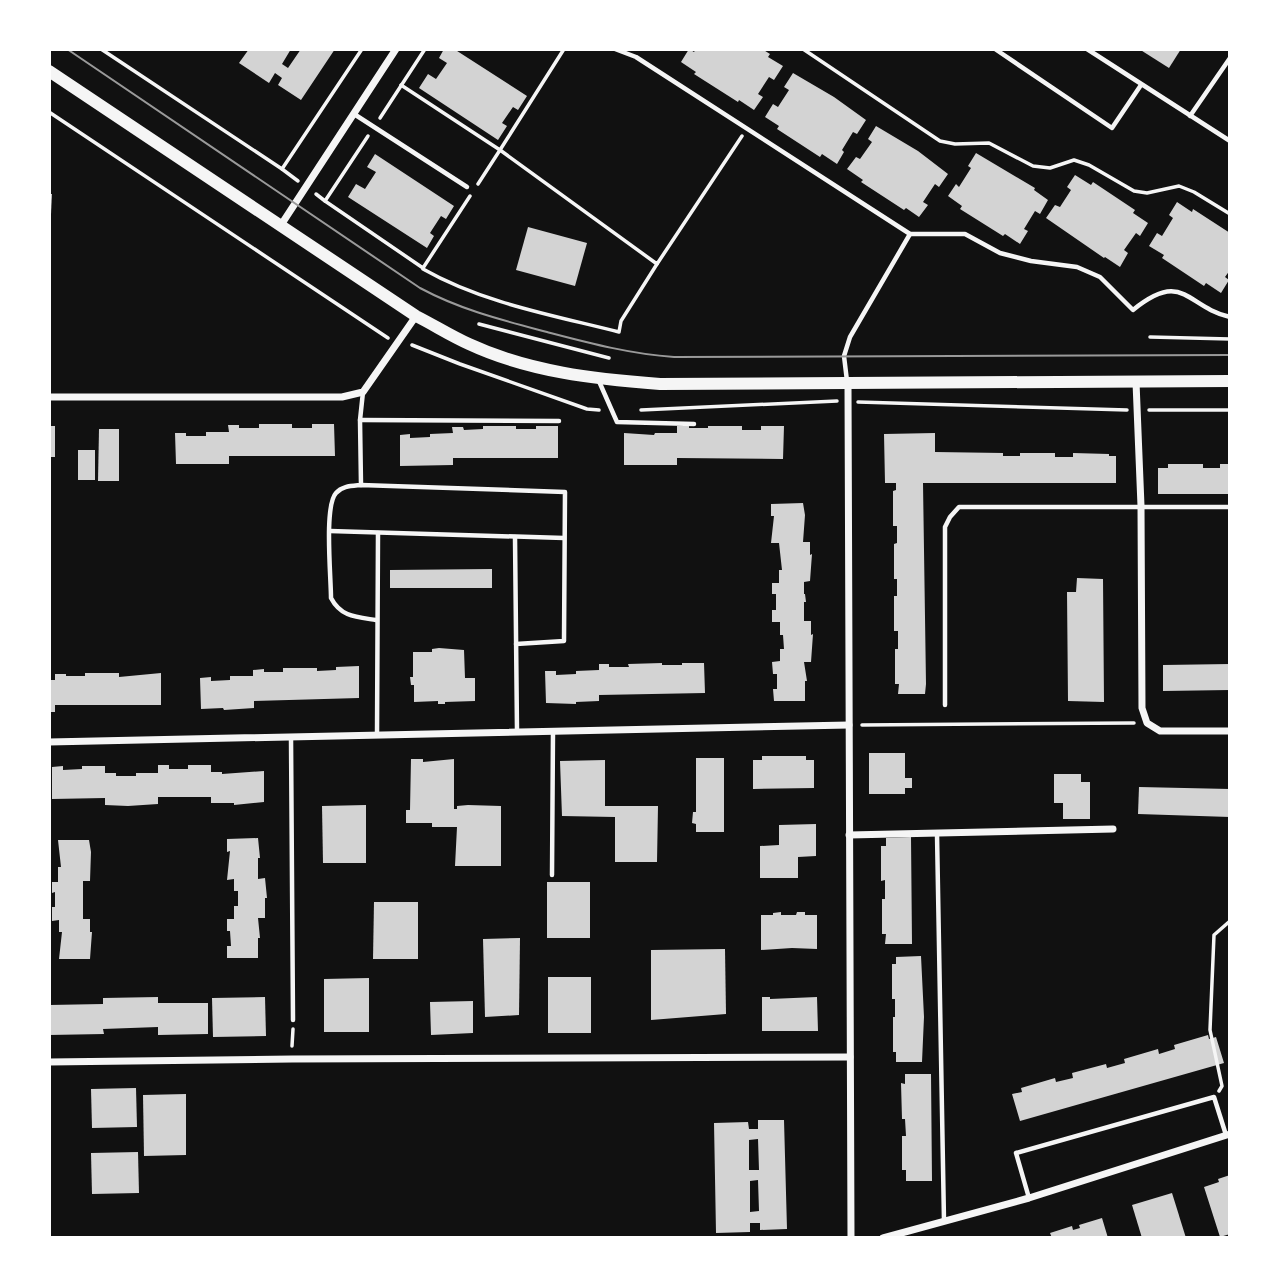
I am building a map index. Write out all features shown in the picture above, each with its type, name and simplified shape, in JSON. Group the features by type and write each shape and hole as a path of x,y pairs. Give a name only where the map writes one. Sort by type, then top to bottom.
{"street":[{"path":"281,225 396,49"},
{"path":"49,71 416,316 471,345 530,365 598,378 660,384 1230,381"},
{"path":"49,397 342,397 363,393 416,316"},
{"path":"1136,382 1142,506 1142,708 1147,723 1160,731 1230,731"},
{"path":"848,385 851,1238"},
{"path":"49,742 849,725"},
{"path":"849,835 1113,830"},
{"path":"49,1062 850,1057"},
{"path":"883,1238 1029,1198 1228,1134"}],"lane":[{"path":"615,49 636,57 910,234 965,234 1000,253 1031,261 1077,267 1100,277 1133,310 1149,297 1172,290 1193,297 1219,314 1230,317"},
{"path":"995,49 1112,128 1141,85"},
{"path":"1087,49 1230,141"},
{"path":"1190,116 1230,58"},
{"path":"354,114 467,187"},
{"path":"848,385 845,356 850,337 910,234"},
{"path":"598,378 617,422 694,424"},
{"path":"361,485 360,420 363,393"},
{"path":"360,420 559,421"},
{"path":"376,620 352,617 343,612 331,598 329,504 334,495 347,486 565,492 564,641 516,644"},
{"path":"945,705 946,527 959,507 1230,507"},
{"path":"330,531 564,538"},
{"path":"377,735 378,533"},
{"path":"515,537 517,732"},
{"path":"552,875 553,732"},
{"path":"291,737 293,1020"},
{"path":"937,834 944,1221"},
{"path":"1029,1198 1016,1153 1214,1097 1228,1134"}],"path":[{"path":"101,49 282,169 423,268 451,284 486,298 619,332 621,321 747,129"},
{"path":"282,169 362,49"},
{"path":"325,201 425,49"},
{"path":"423,268 564,49"},
{"path":"803,49 940,141 955,144 989,143 1033,166 1050,168 1074,160 1089,165 1134,191 1147,193 1179,186 1230,214"},
{"path":"401,85 500,150 657,264"},
{"path":"49,112 398,343 417,345 460,365 587,409 612,411"},
{"path":"479,324 609,358"},
{"path":"1150,337 1230,339"},
{"path":"640,410 847,401 1138,411 1230,410"},
{"path":"849,725 1147,723"},
{"path":"1214,1097 1222,1086 1210,1030 1214,934 1230,921"},
{"path":"292,1059 293,1020"}],"building":[{"path":"249,49 291,49 282,64 288,68 301,49 335,49 301,100 278,85 282,78 275,73 269,83 239,63"},
{"path":"444,49 454,49 527,96 518,110 513,107 502,123 507,126 498,140 419,88 428,74 436,79 447,63 439,58"},
{"path":"689,49 694,52 696,49 762,49 770,54 768,57 783,66 774,80 769,77 758,94 763,97 754,110 694,74 696,72 681,62"},
{"path":"1139,49 1181,49 1169,68"},
{"path":"793,73 866,120 857,134 853,132 837,164 822,154 820,157 777,129 779,126 765,117 773,104 778,107 789,90 784,87"},
{"path":"876,126 918,151 948,174 939,187 935,184 923,202 928,205 919,217 861,182 863,180 847,169 856,157 860,159 872,142 868,139"},
{"path":"976,153 1035,188 1034,190 1048,200 1040,214 1035,211 1024,229 1028,231 1020,244 960,209 962,206 948,196 956,184 959,187 971,168 968,166"},
{"path":"375,154 454,206 446,219 441,216 430,233 434,236 427,248 348,197 356,184 365,189 376,172 367,167"},
{"path":"1075,175 1091,185 1093,182 1135,210 1133,213 1148,223 1140,236 1136,233 1124,250 1128,253 1120,267 1046,218 1055,205 1060,207 1071,190 1067,187"},
{"path":"49,194 52,194 51,214 49,214"},
{"path":"1177,202 1230,233 1230,270 1225,277 1229,280 1221,293 1206,283 1204,286 1149,246 1157,233 1162,236 1173,218 1169,215"},
{"path":"528,227 587,243 575,286 516,270"},
{"path":"259,424 292,424 292,428 312,428 312,424 334,424 335,456 229,456 229,464 176,464 175,433 206,436 206,432 229,432 228,425 259,428"},
{"path":"49,426 55,426 55,457 49,457"},
{"path":"483,426 536,429 536,426 558,426 558,458 453,458 453,465 400,466 400,435 410,434 410,438 430,437 430,434 453,433 452,427 463,427 464,430 483,429"},
{"path":"677,426 742,426 742,430 761,430 761,426 784,426 783,459 677,458 677,465 624,465 624,433 677,433"},
{"path":"99,429 119,429 119,481 98,481"},
{"path":"935,433 935,452 1003,453 1003,456 1055,453 1055,457 1073,457 1073,453 1109,454 1116,456 1116,483 923,483 925,694 898,694 899,684 895,684 895,649 898,649 898,631 894,631 897,579 894,579 894,544 897,543 897,526 893,526 893,491 896,490 896,483 885,483 884,434"},
{"path":"78,450 95,450 95,480 78,480"},
{"path":"1168,464 1203,464 1203,468 1220,468 1220,464 1230,464 1230,494 1158,494 1158,468 1168,468"},
{"path":"803,503 803,542 810,542 810,555 812,554 810,581 804,582 804,621 811,621 811,635 813,634 811,662 804,662 807,681 805,701 774,701 773,689 777,689 777,674 773,674 772,662 780,661 780,649 784,649 780,622 772,622 772,610 776,610 776,594 772,594 772,583 779,583 779,570 782,570 779,543 771,543 774,516 771,516 771,504"},
{"path":"492,569 492,588 390,588 390,570"},
{"path":"1077,578 1103,579 1104,702 1068,701 1067,592 1076,592"},
{"path":"432,649 464,650 465,678 475,678 475,701 445,704 438,704 438,701 414,702 414,685 411,685 410,677 413,677 413,652 432,652"},
{"path":"704,663 705,693 599,695 599,701 576,704 546,703 545,671 556,671 556,675 576,674 576,671 599,670 599,664 629,667 628,664"},
{"path":"1230,664 1230,690 1163,691 1163,665"},
{"path":"359,666 359,698 254,701 254,708 201,709 200,678 211,677 211,681 230,680 230,676 253,676 253,670 283,672 283,668 317,668 317,671"},
{"path":"85,673 119,673 119,677 161,673 161,705 55,705 55,712 49,712 49,680 55,680 55,674 85,676"},
{"path":"869,753 905,753 905,778 912,778 912,788 905,788 905,794 869,794"},
{"path":"762,756 806,756 806,760 814,760 814,788 753,789 753,760 762,760"},
{"path":"696,758 724,758 724,832 696,832 696,824 692,823 693,812 696,812"},
{"path":"411,759 423,759 423,762 454,759 454,809 468,805 501,806 501,866 455,866 457,827 406,823 406,810 410,810"},
{"path":"605,760 605,806 658,806 657,862 615,862 615,817 562,816 560,761"},
{"path":"158,765 169,765 169,769 188,769 188,765 211,765 211,772 222,774 264,771 264,802 234,805 211,803 211,797 158,797 158,804 128,806 105,805 105,798 52,799 52,767 63,766 63,770 82,769 82,766 105,766 105,773 136,776 136,773 158,773"},
{"path":"1054,774 1081,774 1081,782 1090,782 1090,819 1063,819 1063,803 1054,803"},
{"path":"1139,787 1230,789 1230,817 1138,814"},
{"path":"366,805 366,863 323,863 322,806"},
{"path":"816,824 816,856 798,857 798,878 760,878 760,846 779,845 779,825"},
{"path":"911,837 912,944 885,944 886,934 882,934 882,899 885,899 885,880 881,881 881,846 886,846 886,838"},
{"path":"258,838 258,879 265,878 267,898 265,918 258,918 258,958 227,958 227,946 231,946 227,919 234,919 234,906 238,906 238,891 234,891 234,879 227,880 230,851 227,852 227,839"},
{"path":"58,840 89,840 90,881 83,881 83,919 90,919 90,959 59,959 62,932 59,932 59,920 52,921 55,892 52,893 52,882 58,882 58,867 61,867"},
{"path":"547,882 590,882 590,938 547,938"},
{"path":"374,902 418,902 418,959 373,959"},
{"path":"781,912 781,915 805,912 805,915 817,915 817,949 761,950 761,915"},
{"path":"520,938 519,1015 485,1017 483,939"},
{"path":"725,949 726,1014 651,1020 651,950"},
{"path":"921,956 924,1017 922,1062 896,1062 896,1052 893,1052 895,999 892,999 892,964 896,964 896,957"},
{"path":"548,977 591,977 591,1033 548,1033"},
{"path":"369,978 369,1032 324,1032 324,979"},
{"path":"158,997 158,1003 208,1003 208,1034 158,1035 158,1027 103,1029 104,1034 49,1035 49,1005 103,1004 103,998"},
{"path":"265,997 266,1036 213,1037 212,998"},
{"path":"762,997 817,997 818,1031 762,1031"},
{"path":"473,1001 473,1033 431,1035 430,1002"},
{"path":"1208,1035 1209,1039 1216,1037 1224,1063 1020,1121 1012,1094 1022,1092 1021,1088 1055,1078 1056,1082 1073,1078 1072,1073 1106,1064 1107,1068 1125,1063 1124,1059 1158,1049 1159,1054 1175,1049 1174,1045"},
{"path":"905,1074 931,1074 932,1181 906,1181 906,1170 902,1170 902,1136 906,1136 905,1119 902,1119 901,1083 905,1084"},
{"path":"136,1088 137,1127 92,1128 91,1089"},
{"path":"186,1094 186,1155 144,1156 143,1095"},
{"path":"758,1120 784,1120 787,1229 760,1230 760,1223 750,1223 750,1232 716,1233 714,1123 748,1122 749,1129 758,1129","holes":["758,1139 759,1170 749,1170 749,1140","758,1180 759,1211 750,1212 750,1181"]},
{"path":"138,1152 139,1193 92,1194 91,1153"},
{"path":"1230,1175 1230,1234 1220,1237 1204,1187"},
{"path":"1172,1193 1186,1238 1142,1238 1132,1205"},
{"path":"1102,1218 1108,1238 1052,1238 1050,1233 1072,1226 1073,1230 1080,1228 1079,1225"}],"tram line":[{"path":"67,49 420,288 466,308 547,332 626,351 674,357 1230,355"}]}
